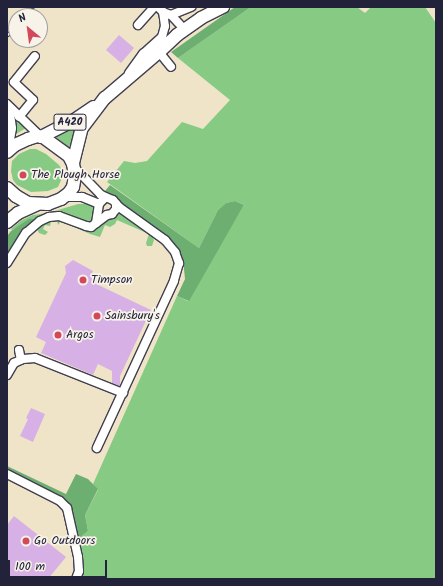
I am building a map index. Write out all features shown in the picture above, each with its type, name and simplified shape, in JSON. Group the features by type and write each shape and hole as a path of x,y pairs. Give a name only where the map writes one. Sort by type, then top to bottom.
{"highway":[{"name":"A420","path":"7,151 22,142 40,136 73,120 98,104 122,82 160,52 168,42 205,23 218,10"},
{"name":"A420","path":"65,197 74,184 73,165 76,147 82,128 98,104"},
{"name":"A420","path":"40,136 52,142 63,151 73,165"},
{"path":"7,188 20,200 36,205"},
{"path":"7,222 18,213 36,205 53,203 65,197"}],"street":[{"path":"138,25 154,7"},
{"path":"171,15 190,7"},
{"path":"161,9 171,15 184,33"},
{"path":"122,82 141,57 162,37 165,26 161,9"},
{"path":"160,52 171,67"},
{"path":"11,112 33,100 14,82 35,56"},
{"path":"11,112 40,136"},
{"path":"7,151 12,132 11,112"},
{"path":"73,165 106,198 113,200 116,204 165,240 175,252 178,264 174,280 97,448"},
{"path":"65,197 84,197 100,207 107,216"},
{"path":"96,223 100,207 106,198"},
{"path":"7,263 26,233 44,219 62,216 88,227 115,212 116,204"},
{"path":"7,375 19,350"},
{"path":"14,361 31,358 39,360 123,393"},
{"path":"7,474 60,501 67,508 78,557 79,571 76,579"}],"green space":[{"path":"235,7 251,7 178,58 171,52"},
{"path":"251,7 357,7 365,13 371,7 425,7 436,23 436,579 80,579 83,566 76,541 88,531 85,515 98,490 93,484 177,296 188,301 244,205 235,201 226,203 218,210 199,248 107,182 124,161 135,163 147,161 182,122 203,129 230,100 178,58"},
{"path":"13,116 26,128 16,134 15,133"},
{"path":"79,120 69,148 52,134"},
{"path":"30,149 36,149 46,154 59,165 62,170 62,178 58,187 48,191 31,192 17,185 13,180 11,171 12,161 19,154"},
{"path":"110,185 199,248 218,210 226,203 235,201 244,205 189,301 177,296 185,279 183,259 179,253 169,240 105,191"},
{"path":"85,201 95,206 96,210 94,220 88,223 83,222 69,214 58,212 48,213 78,204 85,204"},
{"path":"48,213 32,222 33,219 12,230 11,229 22,220 33,215"},
{"path":"121,213 150,233 154,240 152,246 147,246 146,243 149,234 117,220 115,224 110,227 105,225 100,237 61,221 58,225 57,221 51,222 50,226 45,225 43,229 48,232 45,235 39,233 37,229 44,223 55,220 68,222 86,231 92,231 106,220"},
{"path":"29,219 34,219 18,237 7,255 7,236 11,231"},
{"path":"7,466 66,494 76,474 88,479 98,489 85,515 88,531 76,541 62,498 7,469"}],"building":[{"path":"119,35 134,48 121,63 106,50"},
{"name":"Sainsbury's","path":"73,260 93,271 91,275 94,276 92,282 151,310 120,376 120,386 112,383 112,371 98,364 93,375 41,353 46,342 36,337 66,273 65,266"},
{"path":"31,408 45,414 33,442 20,436 28,419 26,418"},
{"name":"Go Outdoors","path":"14,516 66,557 48,579 7,579 7,525"}],"place":[{"name":"The Plough Horse","path":"23,175"},
{"name":"Timpson","path":"83,280"},
{"name":"Sainsbury's","path":"97,316"},
{"name":"Argos","path":"58,335"},
{"name":"Go Outdoors","path":"26,541"}]}
